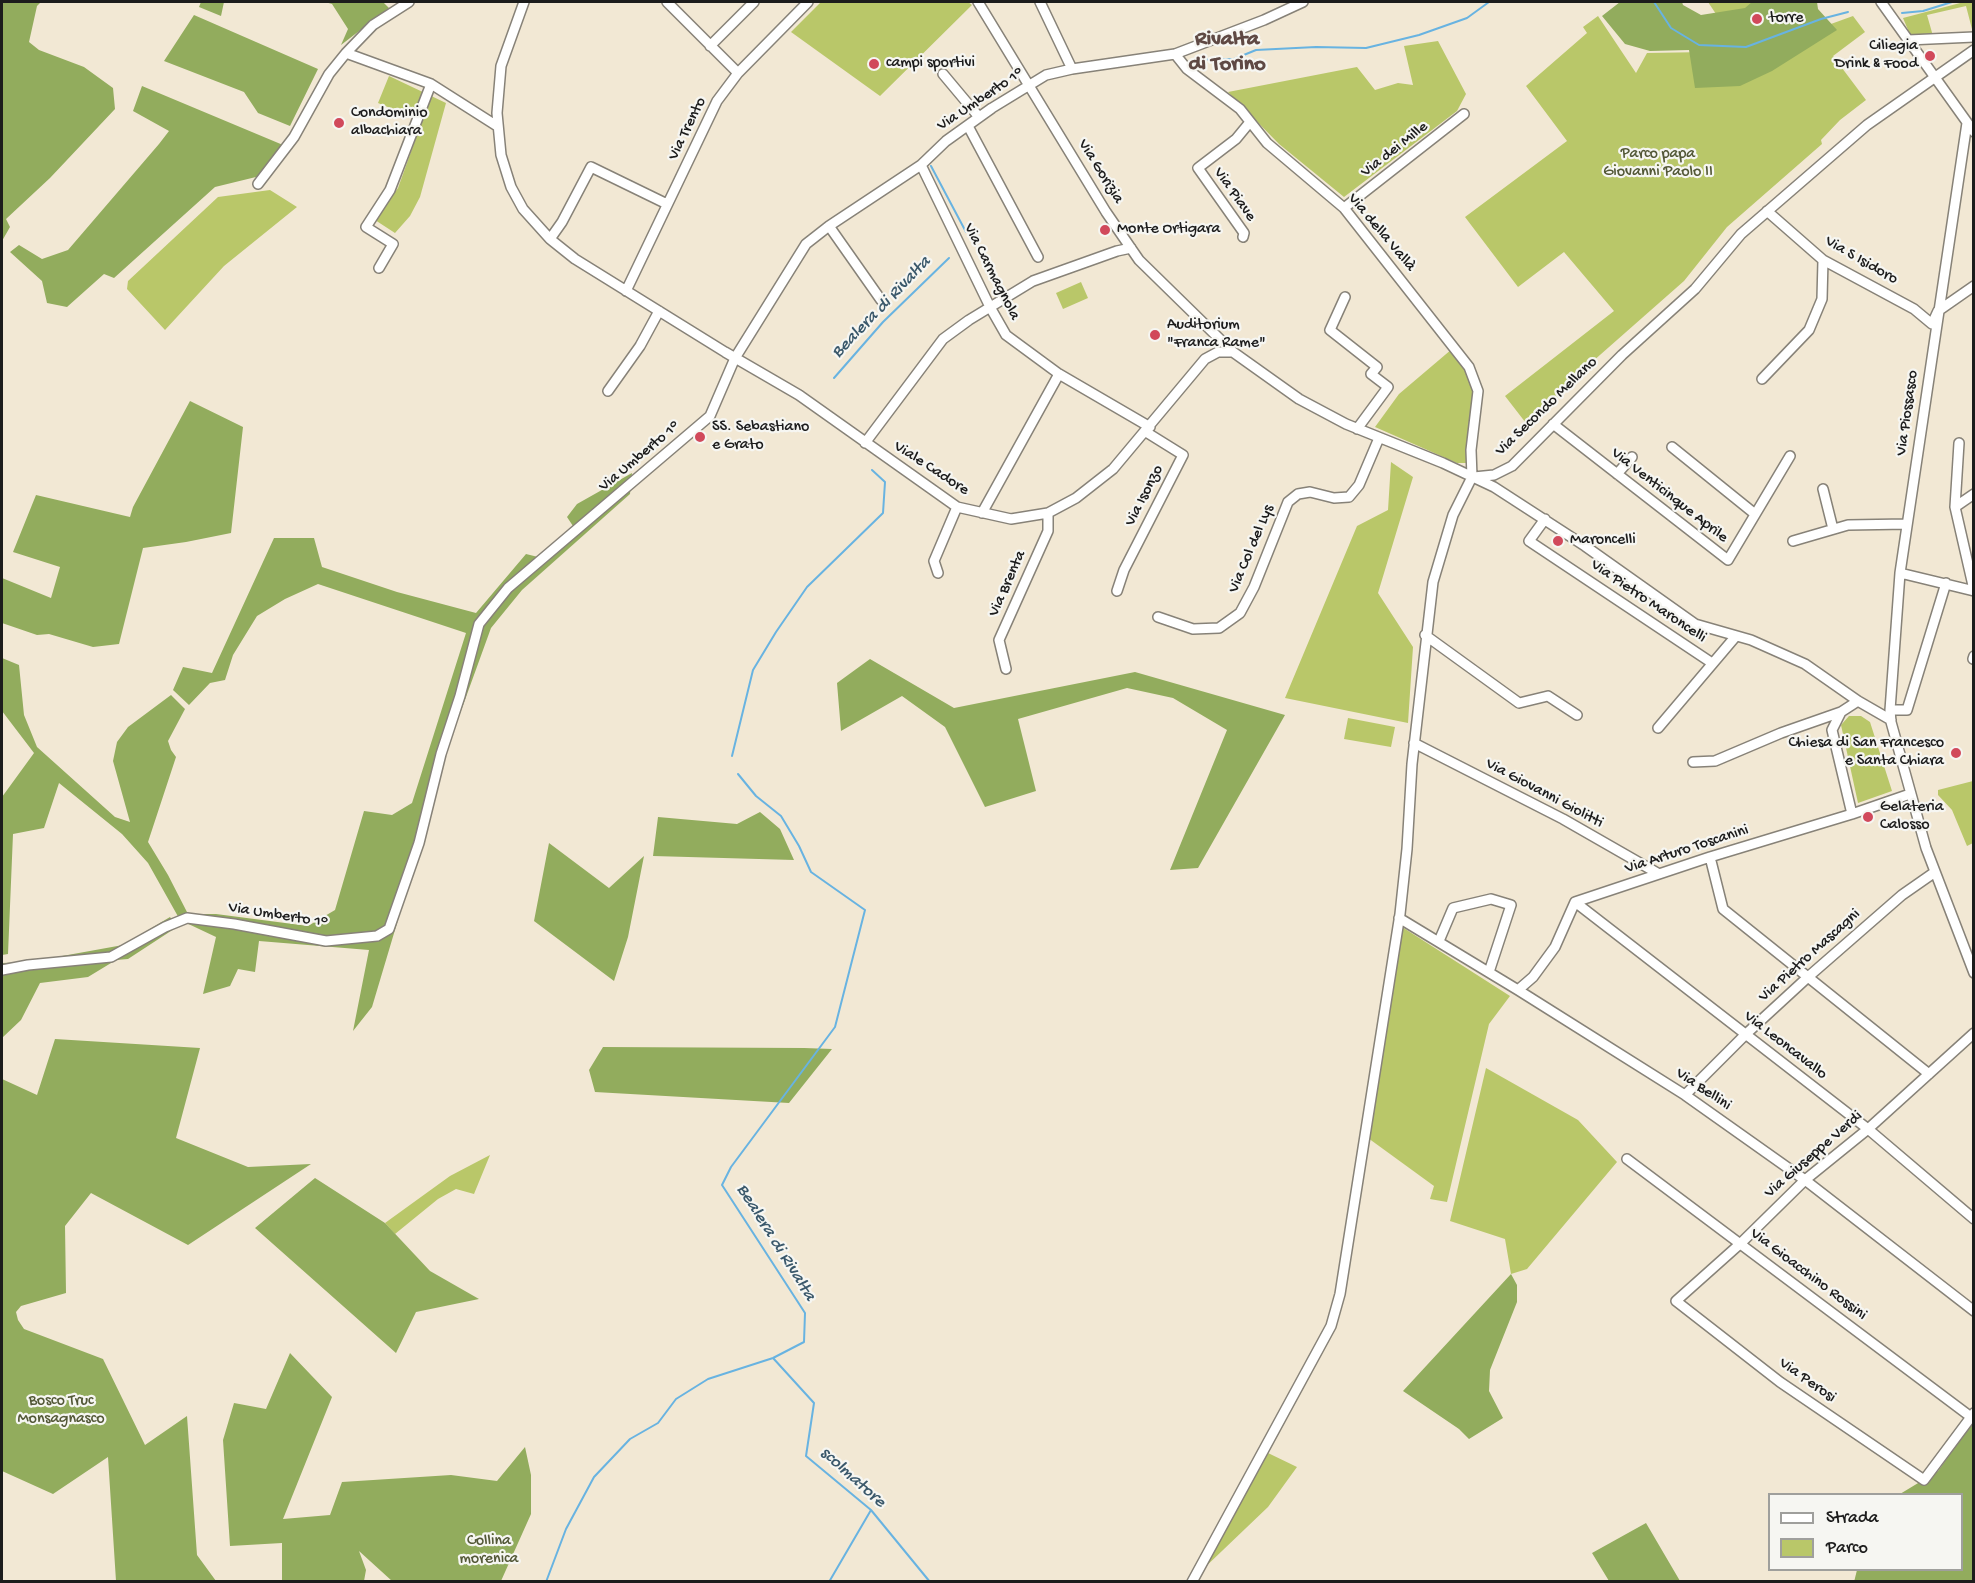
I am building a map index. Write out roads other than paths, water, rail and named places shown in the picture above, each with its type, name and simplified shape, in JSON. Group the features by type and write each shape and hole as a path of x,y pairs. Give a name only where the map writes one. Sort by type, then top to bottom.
{"street":[{"path":"258,184 294,137 329,74 346,53 373,26 409,2"},
{"name":"Viale Cadore","path":"524,2 501,66 497,126 501,155 511,187 523,209 550,239 575,259 799,395 957,507 1011,519 1048,513 1076,498 1113,469 1206,359 1218,352 1233,352"},
{"path":"667,2 738,73"},
{"path":"711,46 754,2"},
{"name":"Via Trento","path":"626,291 717,101 738,73 808,2"},
{"name":"Via Gorizia","path":"978,2 1106,212 1139,260 1233,352 1299,399 1358,429 1472,477"},
{"path":"1040,2 1072,69"},
{"name":"Via Umberto 1°","path":"2,970 28,965 111,957 186,918 234,924 326,941 377,936 389,929 419,843 441,754 460,696 479,624 508,588 710,416 735,358 806,244 829,226 921,165 946,141 979,117 1046,75 1175,54 1304,2"},
{"path":"1883,5 1974,132"},
{"path":"1908,40 1974,37"},
{"name":"Via Secondo Mellano","path":"1472,477 1494,475 1512,466 1622,356 1695,289 1741,234 1867,124 1974,50"},
{"path":"346,53 431,84 497,126"},
{"name":"Via della Vallà","path":"1175,54 1187,69 1239,109 1267,143 1344,208 1469,367 1478,391 1471,450 1472,477"},
{"path":"943,74 979,117"},
{"path":"379,268 393,244 366,227 390,190 431,84"},
{"name":"Via dei Mille","path":"1344,208 1464,114"},
{"name":"Via Piave","path":"1243,237 1244,233 1198,168 1236,139 1250,122"},
{"name":"Via Piossasco","path":"1967,123 1900,573 1890,710 1910,794 1935,872 1974,973"},
{"path":"968,126 1038,257"},
{"name":"Via Carmagnola","path":"921,165 1006,335 1059,374 1148,429"},
{"path":"550,239 562,222 591,167 667,204"},
{"name":"Via S Isidoro","path":"1767,211 1823,260 1914,309 1932,324 1938,311"},
{"path":"829,226 881,300"},
{"path":"865,443 943,339 1033,281 1131,248"},
{"path":"1762,379 1809,330 1822,299 1823,260"},
{"path":"1938,311 1974,286"},
{"path":"1345,297 1330,330 1377,367 1371,374 1388,387 1358,429"},
{"path":"608,390 639,346 658,311"},
{"path":"982,513 1059,374"},
{"name":"Via Venticinque Aprile","path":"1553,424 1728,560 1790,456"},
{"name":"Via Isonzo","path":"1117,591 1124,570 1183,455 1148,429"},
{"name":"Via Col del Lys","path":"1158,616 1193,629 1220,627 1239,613 1254,587 1288,502 1298,494 1310,492 1334,498 1349,497 1359,485 1379,438"},
{"path":"1900,573 1974,590 1955,507 1959,443"},
{"path":"1672,447 1755,514"},
{"path":"1617,474 1632,457"},
{"path":"1192,1581 1331,1326 1342,1283 1399,918 1407,849 1414,743 1432,582 1454,515 1472,477"},
{"name":"Via Pietro Maroncelli","path":"1472,477 1494,487 1545,519 1695,624 1751,640 1805,664 1858,701 1891,720"},
{"path":"1823,489 1833,529"},
{"path":"1955,507 1974,494"},
{"path":"938,573 934,561 957,507"},
{"name":"Via Brenta","path":"1006,669 999,640 1048,531 1048,513"},
{"name":"Via Pietro Maroncelli","path":"1545,519 1529,541 1712,663"},
{"path":"1793,541 1848,525 1907,524"},
{"path":"1890,710 1907,710 1946,583"},
{"path":"1425,635 1519,703 1548,696 1577,716"},
{"path":"1659,728 1736,636"},
{"path":"1693,762 1716,761 1781,733 1841,712 1858,701"},
{"path":"1841,712 1832,730 1852,814"},
{"name":"Via Giovanni Giolitti","path":"1414,743 1563,819 1659,874"},
{"name":"Via Arturo Toscanini","path":"1575,902 1910,794"},
{"path":"1710,857 1723,909 1929,1074"},
{"name":"Via Pietro Mascagni","path":"1685,1095 1808,977 1902,895 1935,872"},
{"path":"1439,941 1453,908 1491,899 1511,905 1489,972"},
{"path":"1518,990 1533,977 1555,946 1575,902"},
{"name":"Via Leoncavallo","path":"1575,902 1868,1129 1974,1219"},
{"name":"Via Bellini","path":"1399,918 1685,1095 1805,1180 1974,1311"},
{"name":"Via Giuseppe Verdi","path":"1676,1301 1741,1243 1805,1180 1868,1129 1974,1033"},
{"name":"Via Gioacchino Rossini","path":"1627,1159 1972,1415"},
{"name":"Via Perosi","path":"1676,1301 1780,1382 1924,1480 1972,1415"}],"waterway":[{"name":"Bealera di Rivalta","path":"1192,60 1234,59 1256,50 1316,47 1366,48 1419,35 1467,18 1489,2"},
{"name":"Bealera di Rivalta","path":"1654,2 1671,28 1699,45 1746,47 1821,19 1848,12"},
{"name":"Bealera di Rivalta","path":"1902,13 1923,11 1952,2"},
{"name":"Bealera di Rivalta","path":"931,166 966,232"},
{"name":"Bealera di Rivalta","path":"834,378 883,322 949,258"},
{"name":"Bealera di Rivalta","path":"732,756 753,670 776,632 807,587 883,513 885,482 872,470"},
{"name":"Bealera di Rivalta","path":"546,1582 566,1529 594,1477 630,1439 658,1423 676,1399 708,1379 773,1358 804,1342 805,1313 722,1185 731,1167 835,1027 865,910 811,872 781,816 756,796 738,774"},
{"name":"scolmatore","path":"773,1358 814,1403 806,1456 871,1510 930,1582"},
{"path":"829,1582 871,1510"}],"place":[{"name":"torre","path":"1757,19"},
{"name":"Ciliegia Drink & Food","path":"1930,56"},
{"name":"campi sportivi","path":"874,64"},
{"name":"Condominio albachiara","path":"339,123"},
{"name":"Monte Ortigara","path":"1105,230"},
{"name":"Auditorium \"Franca Rame\"","path":"1155,335"},
{"name":"SS. Sebastiano e Grato","path":"700,437"},
{"name":"Maroncelli","path":"1558,541"},
{"name":"Chiesa di San Francesco e Santa Chiara","path":"1956,753"},
{"name":"Gelateria Calosso","path":"1868,817"}],"district":[{"name":"Rivalta di Torino","path":"1227,54"}],"park label":[{"name":"Parco papa Giovanni Paolo II","path":"1658,164"},
{"name":"Bosco Truc Monsagnasco","path":"60,1411"},
{"name":"Collina morenica","path":"489,1551"}]}
